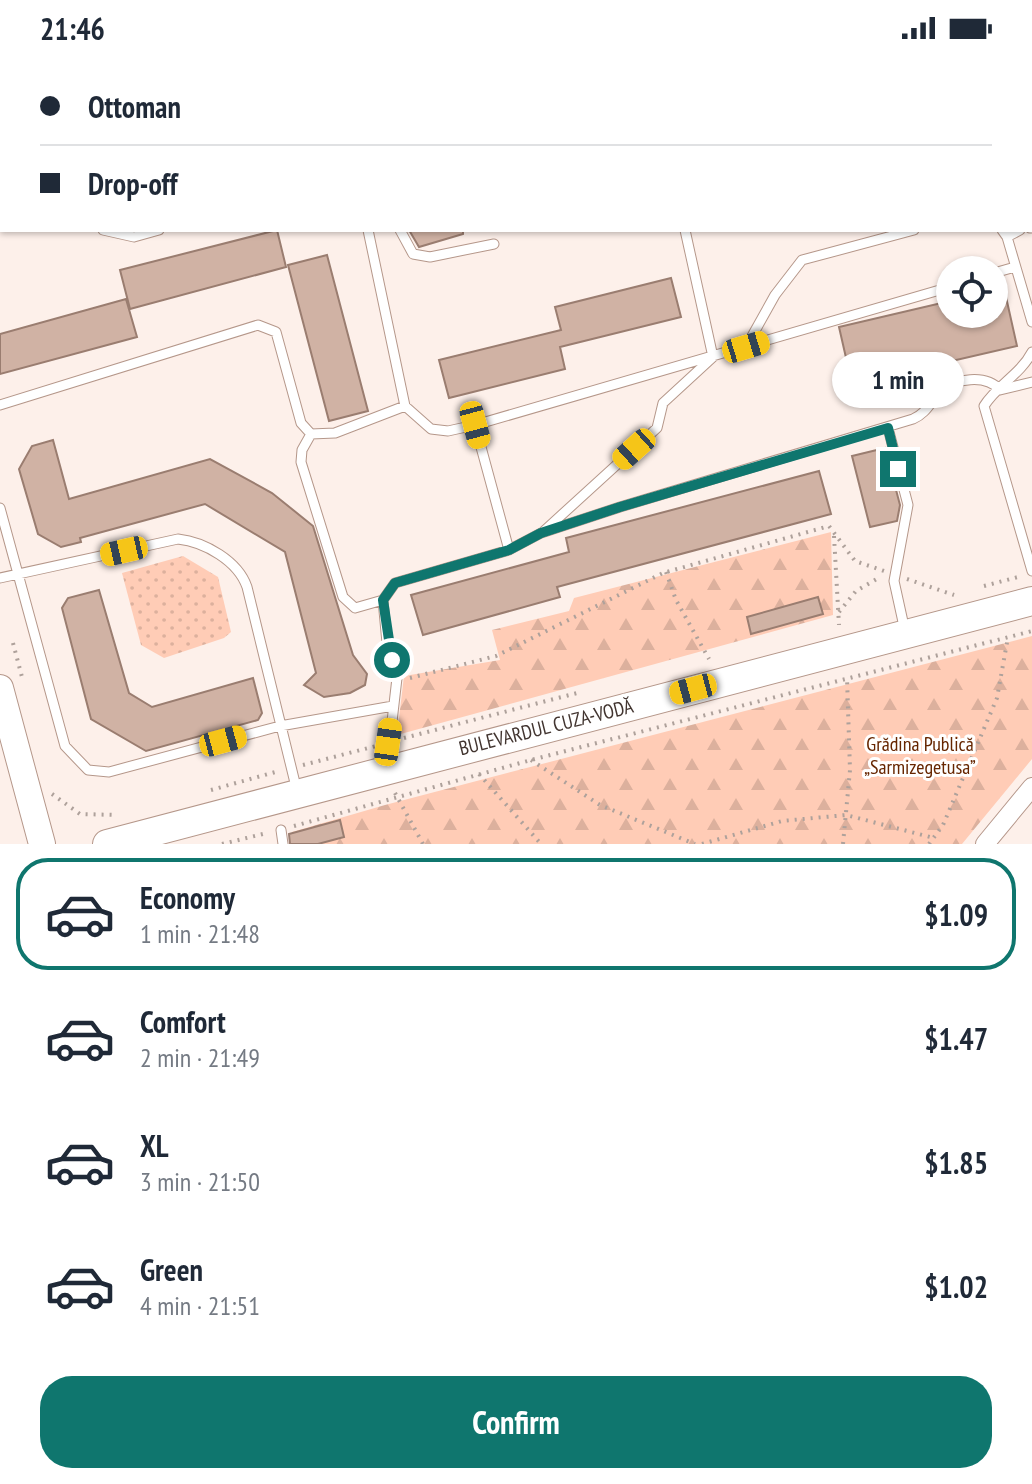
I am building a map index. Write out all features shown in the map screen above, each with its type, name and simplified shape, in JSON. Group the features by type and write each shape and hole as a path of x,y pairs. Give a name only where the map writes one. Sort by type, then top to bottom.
{"main road":[{"name":"BULEVARDUL CUZA-VODĂ","path":"107,844 294,781 388,755 906,634 1032,601"},
{"path":"12,688 42,844"}],"street":[{"path":"985,844 1032,787"}],"lane":[{"path":"112,232 134,237 152,232"},
{"path":"368,232 405,406 431,429 448,431 936,291"},
{"path":"401,232 413,254 430,257 494,244"},
{"path":"685,232 713,357"},
{"path":"746,347 775,295 802,260 907,232"},
{"path":"1006,232 1032,322"},
{"path":"1008,269 1015,267"},
{"path":"0,405 258,325 276,332 301,423 311,434"},
{"path":"1032,352 1020,373 984,406 1032,572"},
{"path":"541,533 657,428 663,403 713,357"},
{"path":"311,434 302,450 301,462 343,597 355,608 383,600 395,583 509,550 541,533 824,444 888,428 922,415 945,389 984,379 1000,390 1032,382"},
{"path":"311,434 335,433 405,406"},
{"path":"475,425 509,550"},
{"path":"888,428 908,505 895,575 895,596 906,634"},
{"path":"0,508 65,746 88,770 109,772 280,726 393,706"},
{"path":"0,578 169,540 198,542 230,563 244,577 294,781"},
{"path":"383,600 387,643 396,682 388,755"},
{"path":"281,830 283,844"}],"path":[{"path":"396,682 496,656 666,572 829,526 855,561 890,573 856,591 838,613"},
{"path":"835,534 839,625"},
{"path":"666,572 676,600 709,659"},
{"path":"980,587 1032,572"},
{"path":"895,575 954,595"},
{"path":"940,598 967,591"},
{"path":"825,629 854,621"},
{"path":"222,844 531,760 1032,631"},
{"path":"929,844 943,825 997,698 1008,637"},
{"path":"12,688 13,643"},
{"path":"694,663 723,655"},
{"path":"843,844 850,770 847,678"},
{"path":"199,793 294,781 388,755 587,691"},
{"path":"388,755 396,796 423,843"},
{"path":"531,760 600,805 695,844"},
{"path":"479,774 541,844"},
{"path":"50,785 53,795 80,814 129,812"},
{"path":"702,844 782,821 846,815 934,838"}],"green space":[{"path":"831,532 833,615 397,735 404,676 500,660 492,630 569,611 574,598"},
{"path":"183,556 218,577 231,632 224,638 164,658 141,645 122,573"},
{"name":"Grădina Publică „Sarmizegetusa”","path":"1032,636 1032,759 962,844 290,844 295,842 292,832 385,805"}],"building":[{"path":"269,232 277,232 286,267 130,309 120,270"},
{"path":"410,232 463,232 463,234 419,247"},
{"path":"327,255 368,411 329,421 288,265"},
{"path":"671,278 681,317 560,347 565,369 449,398 439,360 561,330 555,307"},
{"path":"126,299 137,337 0,374 0,334"},
{"path":"936,304 936,328 1008,328 1008,306 1017,346 852,384 839,327"},
{"path":"53,440 69,499 210,459 272,493 313,526 353,655 367,674 365,685 350,693 324,697 304,685 316,673 285,552 205,504 80,538 81,542 61,547 38,534 19,469 32,446"},
{"path":"885,448 900,505 897,521 870,527 852,456"},
{"path":"819,471 831,514 557,587 560,597 423,635 411,595 569,552 566,538"},
{"path":"99,590 129,693 152,707 253,678 262,713 258,720 146,751 91,719 62,608 68,598"},
{"path":"818,597 823,614 751,634 747,617"},
{"path":"340,820 344,837 318,844 290,844 289,834"}],"route":[{"path":"392,660 387,643 383,600 395,583 509,550 541,533 620,507 824,444 888,428 898,469"}]}
